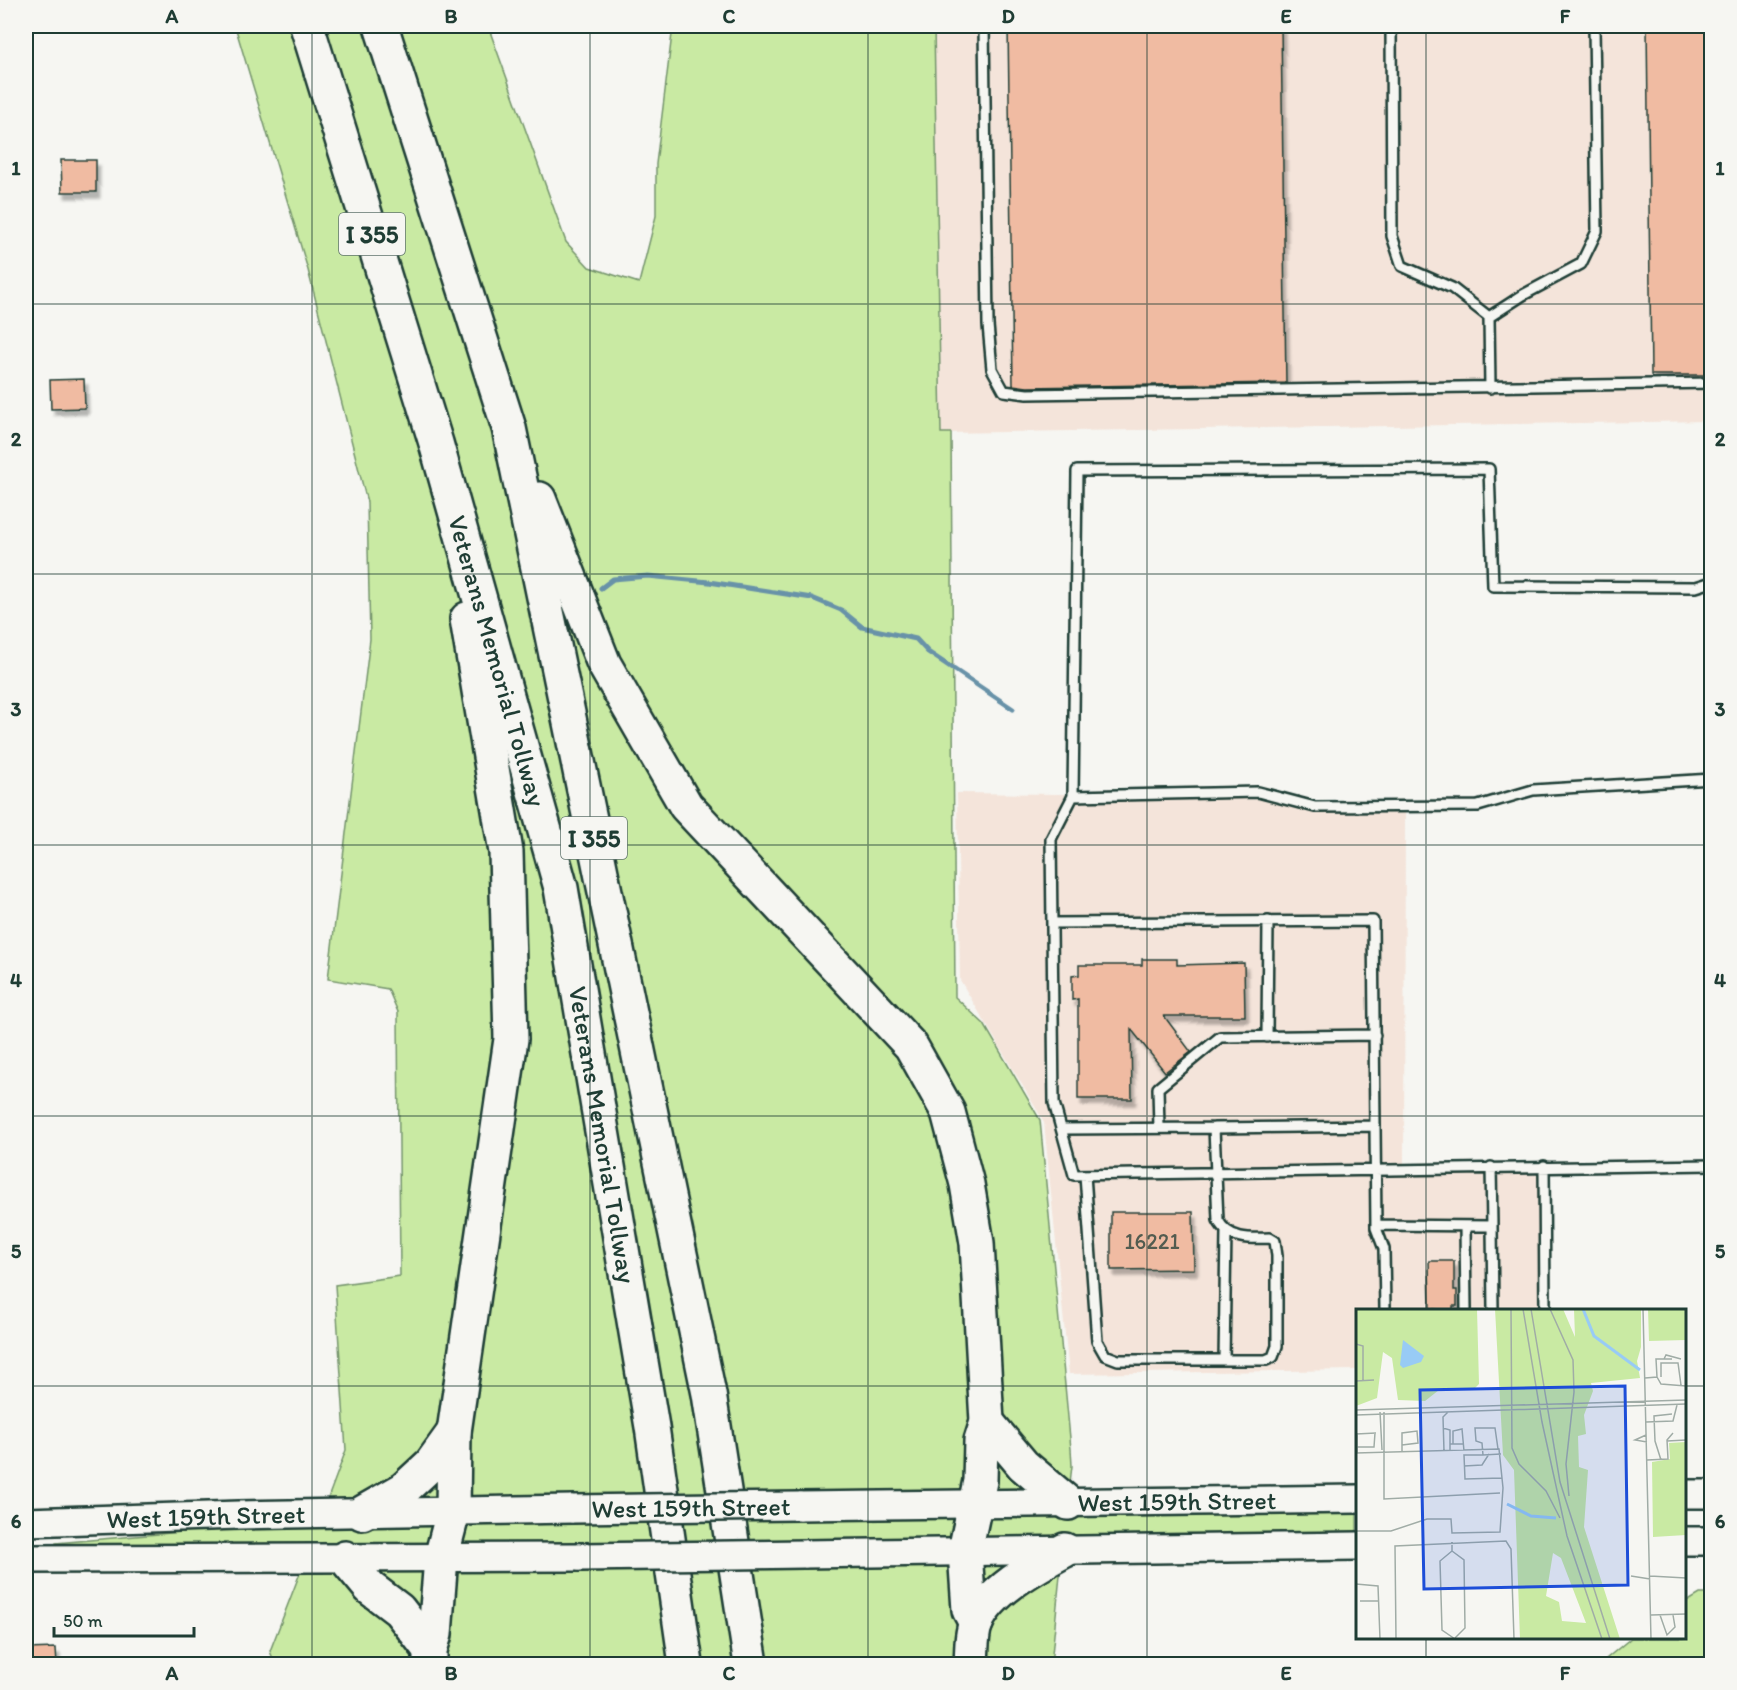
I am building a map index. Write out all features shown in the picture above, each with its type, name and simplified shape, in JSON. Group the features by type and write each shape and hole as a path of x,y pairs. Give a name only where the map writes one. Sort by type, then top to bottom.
{"highway":[{"name":"Veterans Memorial Tollway","path":"307,26 436,443 561,888 652,1427 686,1665"},
{"name":"Veterans Memorial Tollway","path":"381,26 511,440 709,1394 751,1665"},
{"path":"496,388 604,664 686,806 910,1046 948,1112 967,1184 977,1243 987,1422 981,1441 980,1481 965,1551 969,1610 976,1623"},
{"path":"430,1657 435,1634 441,1558 453,1512 454,1432 511,1039 506,852 436,443"},
{"path":"987,1422 1023,1465 1068,1503"},
{"path":"362,1513 404,1489 431,1464 454,1432"},
{"path":"971,1665 976,1623 990,1603 1017,1577 1065,1550"},
{"path":"345,1558 370,1588 399,1611 430,1657"}],"main road":[{"path":"1686,1494 1712,1494"},
{"name":"West 159th Street","path":"26,1522 573,1509 1356,1498"},
{"path":"1686,1541 1712,1541"},
{"name":"West 159th Street","path":"26,1559 580,1557 1356,1546"}],"lane":[{"path":"984,26 988,325 992,369 1004,392 1027,394 1712,383"},
{"path":"1391,26 1392,236 1402,266 1452,288 1489,317"},
{"path":"1489,317 1523,295 1581,264 1597,231 1594,26"},
{"path":"1489,317 1490,387"},
{"path":"1712,582 1696,587 1493,586 1489,469 1077,471 1073,796 1051,839 1054,1103 1074,1175 1712,1165"},
{"path":"1073,796 1258,792 1315,807 1478,806 1533,790 1712,779"},
{"path":"1267,1037 1268,921"},
{"path":"1052,923 1374,921 1376,1225 1384,1249 1385,1309"},
{"path":"1159,1128 1158,1088 1220,1037 1374,1035"},
{"path":"1062,1129 1375,1126"},
{"path":"1085,1175 1097,1341 1105,1355 1118,1360 1266,1360 1273,1357 1277,1346 1275,1241 1270,1238 1237,1237 1226,1231 1218,1220 1214,1128"},
{"path":"1544,1166 1545,1309"},
{"path":"1491,1167 1493,1309"},
{"path":"1376,1225 1492,1226"},
{"path":"1465,1226 1466,1309"},
{"path":"1224,1360 1226,1231"}],"shaded area":[{"path":"934,26 1711,26 1711,421 941,433"},
{"path":"957,793 1258,796 1318,814 1405,812 1404,1173 1541,1171 1540,1309 1356,1309 1356,1370 1069,1374 1044,1122 960,980"}],"green space":[{"path":"235,26 488,26 566,242 589,267 639,283 656,216 656,164 673,26 934,26 941,433 951,433 955,997 984,1024 1040,1120 1071,1449 1072,1466 1066,1515 1356,1511 1356,1532 1064,1536 1051,1664 275,1664 270,1651 310,1547 56,1547 56,1543 239,1527 318,1525 346,1450 335,1285 400,1276 398,1012 388,989 328,979 370,639 367,502 308,270"},
{"path":"1700,1594 1711,1594 1711,1664 1600,1664 1630,1639 1686,1639 1686,1602"}],"building":[{"path":"1008,26 1281,26 1286,383 1027,387 1013,385"},
{"path":"1647,26 1712,26 1712,375 1651,375"},
{"path":"61,160 96,160 96,192 62,192"},
{"path":"84,379 85,408 51,409 50,380"},
{"path":"1142,959 1177,959 1177,965 1244,963 1245,1016 1164,1016 1191,1052 1165,1072 1131,1029 1132,1099 1078,1099 1078,999 1072,1000 1072,976 1079,975 1079,965 1142,965"},
{"path":"1111,1212 1193,1212 1194,1269 1111,1270"},
{"path":"1429,1261 1454,1261 1454,1290 1457,1290 1457,1306 1453,1306 1453,1309 1430,1309"},
{"path":"56,1648 57,1665 26,1665 26,1649"}],"waterway":[{"path":"601,588 613,579 648,576 709,582 812,598 841,610 862,627 916,639 928,652 1013,709"}]}
